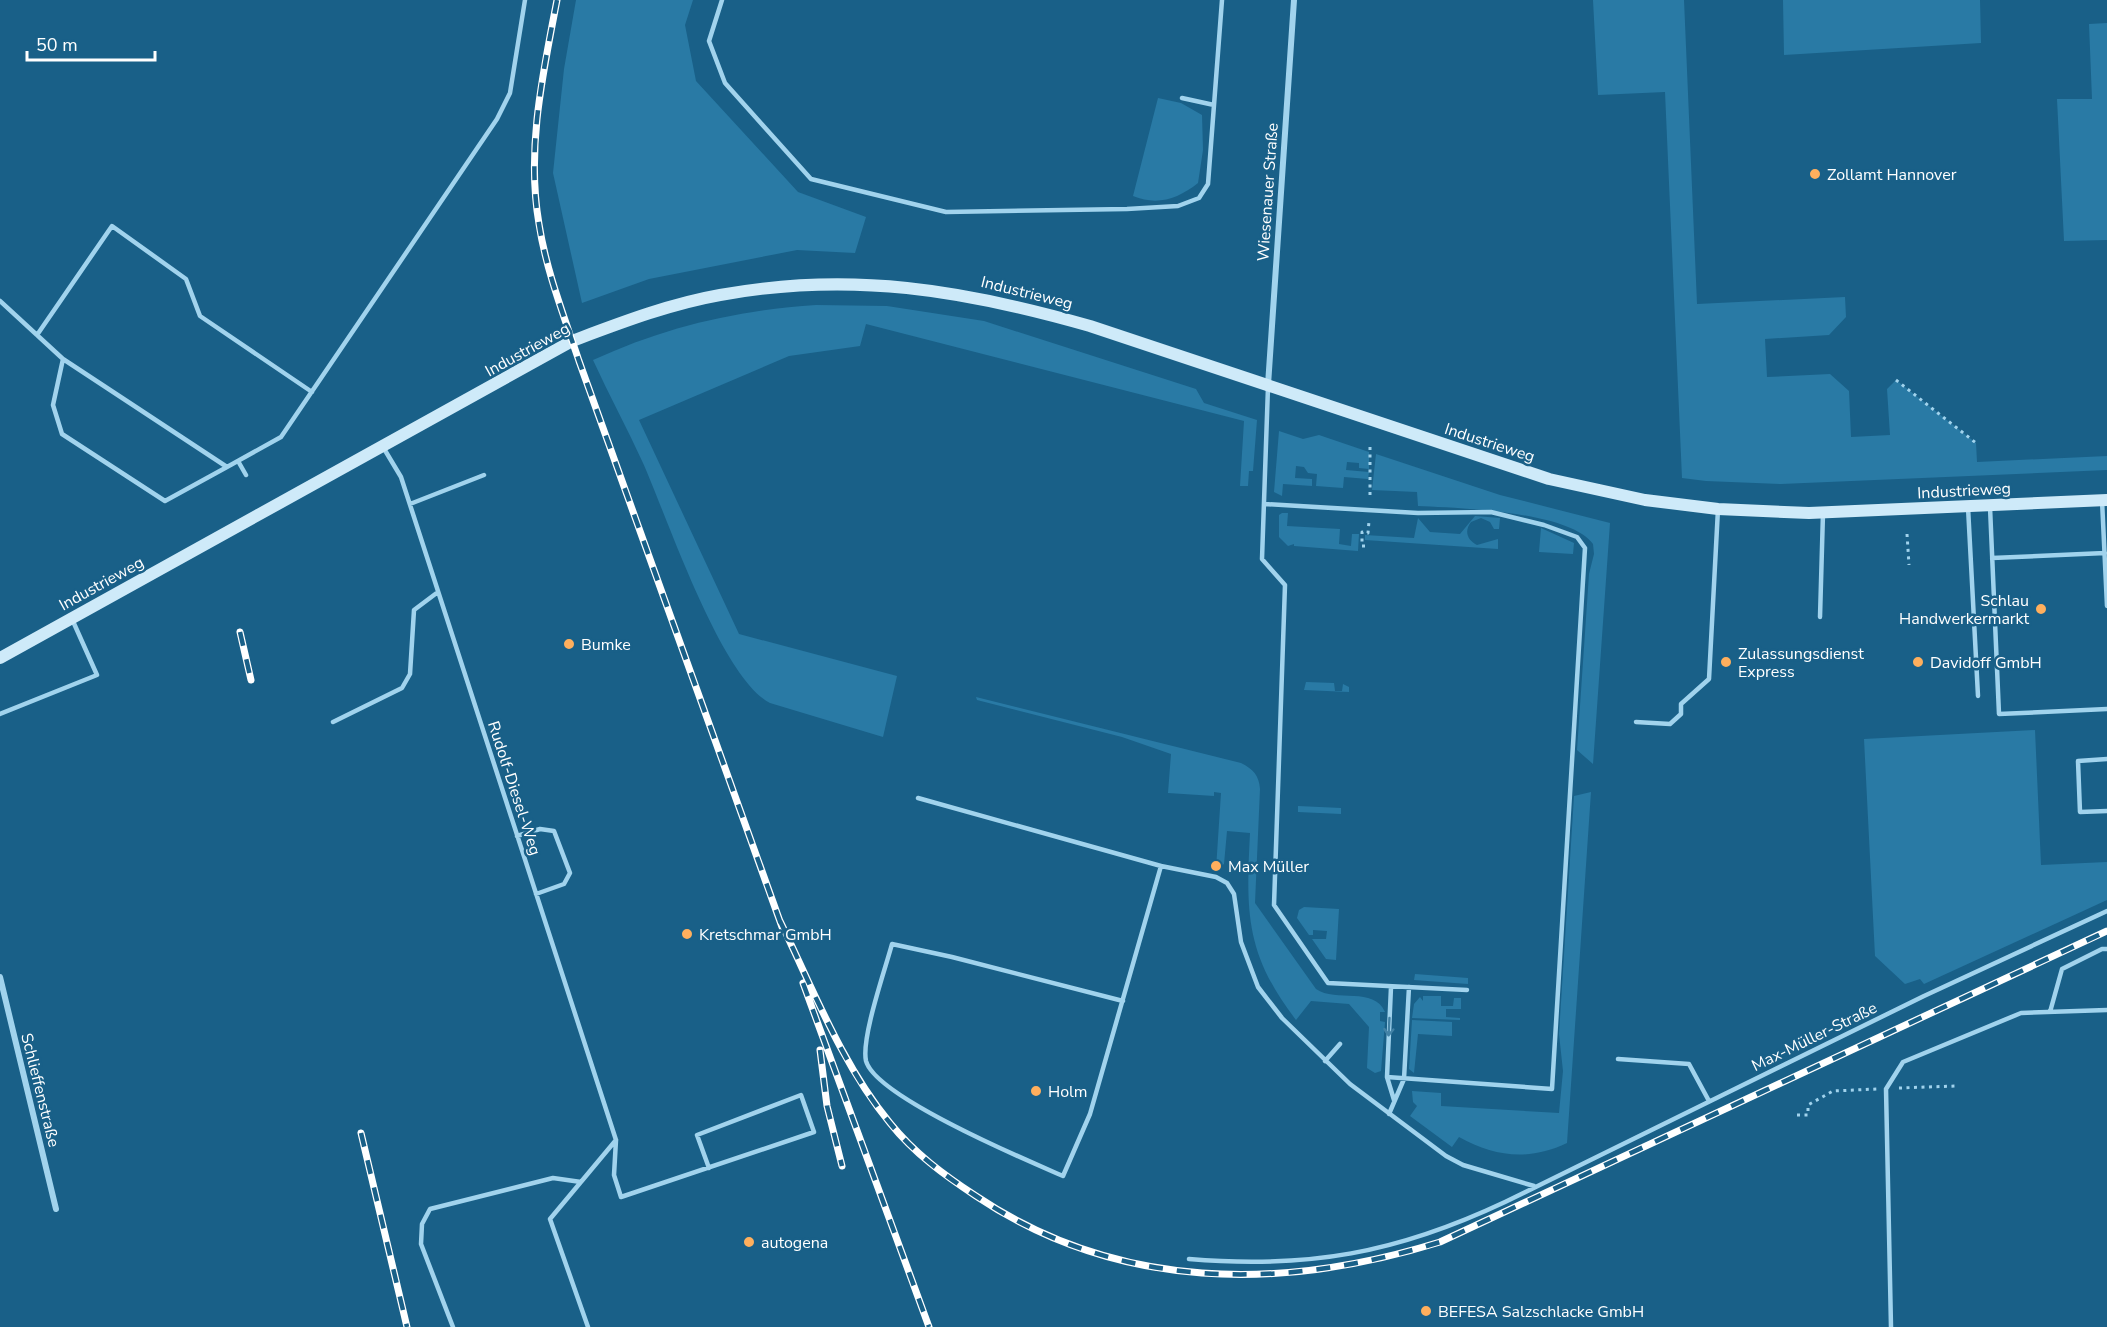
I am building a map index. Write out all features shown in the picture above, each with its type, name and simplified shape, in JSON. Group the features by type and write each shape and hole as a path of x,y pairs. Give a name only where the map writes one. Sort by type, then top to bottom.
{"street":[{"name":"Wiesenauer Straße","path":"1268,386 1294,0"},
{"name":"Industrieweg","path":"0,658 572,341 667,308 719,295 804,285 893,286 968,295 1090,326 1549,479 1645,500 1718,509 1823,513 2105,500"},
{"name":"Schlieffenstraße","path":"0,977 56,1209"}],"lane":[{"path":"63,359 53,405 62,434 165,501 281,437 497,119 510,93 525,0"},
{"path":"722,0 709,41 725,82 812,179 946,212 1127,209 1178,206 1199,198 1208,184 1222,0"},
{"path":"1182,98 1214,105"},
{"path":"37,335 112,226 186,279 200,316 312,392"},
{"path":"0,301 63,359 227,467"},
{"path":"1268,386 1262,559 1285,585 1274,905 1328,983 1467,990"},
{"name":"Rudolf-Diesel-Weg","path":"383,447 401,477 616,1140"},
{"path":"238,461 246,476"},
{"path":"410,504 484,475"},
{"path":"2105,500 2107,606"},
{"path":"1263,504 1418,513 1491,513 1577,537 1585,548 1552,1089 1387,1077"},
{"path":"1990,505 1999,714 2107,709"},
{"path":"1968,507 1978,696"},
{"path":"1636,722 1670,724 1681,714 1681,704 1709,679 1718,509"},
{"path":"1820,617 1823,513"},
{"path":"1992,558 2105,553"},
{"path":"333,722 402,688 410,674 414,610 438,592"},
{"path":"0,714 97,675 72,618"},
{"path":"2107,759 2078,760 2080,812 2107,811"},
{"path":"918,798 1161,866 1216,877 1227,883 1234,894 1241,942 1258,987 1296,1034 1389,1114 1446,1156 1463,1164 1534,1186"},
{"path":"518,836 540,829 554,831 570,873 564,884 536,894"},
{"path":"1123,1001 892,944 866,1043 866,1062 897,1094 993,1146 1063,1176 1090,1114 1123,1001 1161,866"},
{"name":"Max-Müller-Straße","path":"1190,1259 1277,1263 1357,1254 1436,1233 1505,1202 1709,1101 2107,911"},
{"path":"2050,1012 2062,969 2102,949 2107,949"},
{"path":"1391,987 1387,1077 1394,1100"},
{"path":"1389,1114 1404,1079 1409,987"},
{"path":"1891,1327 1886,1089 1903,1062 2021,1013 2107,1010"},
{"path":"1325,1061 1340,1044"},
{"path":"1618,1059 1689,1064 1709,1101"},
{"path":"616,1140 614,1175 621,1197 709,1168 814,1132 801,1095 697,1135 709,1168"},
{"path":"588,1327 550,1219 616,1140"},
{"path":"453,1327 421,1244 422,1224 430,1209 553,1178 581,1182"}],"path":[{"path":"1896,380 1976,443"},
{"path":"1907,534 1909,565"},
{"path":"1797,1115 1808,1115 1808,1105 1833,1091 1955,1086"}],"shaded area":[{"path":"576,0 693,0 685,25 696,81 798,192 866,217 855,253 797,250 649,279 582,303 553,173 564,69"},
{"path":"1593,0 1684,0 1697,304 1845,297 1846,317 1829,335 1765,339 1767,377 1830,374 1849,391 1851,437 1890,435 1887,389 1896,380 1976,443 1977,462 2107,456 2107,470 1781,484 1682,478 1665,92 1598,95"},
{"path":"1783,0 1980,0 1981,43 1784,55"},
{"path":"2107,23 2107,240 2064,241 2057,99 2092,99 2089,24"},
{"path":"1158,98 1181,103 1202,115 1203,150 1198,183 1175,197 1150,200 1133,196"},
{"path":"816,305 887,306 984,321 1196,389 1204,403 1257,420 1253,471 1249,471 1248,486 1240,486 1244,421 866,324 860,346 789,356 639,420 739,634 897,676 883,737 770,703 751,688 733,663 715,630 697,594 643,463 593,360 647,338 702,322 758,311"},
{"path":"1279,431 1303,439 1319,435 1369,452 1369,469 1359,468 1359,463 1347,462 1346,470 1369,472 1368,479 1344,477 1343,488 1316,486 1317,474 1308,473 1304,467 1296,466 1295,478 1312,479 1312,486 1283,484 1282,496 1274,492"},
{"path":"1376,454 1500,495 1610,523 1593,764 1577,750 1593,544 1580,533 1561,524 1538,518 1485,510 1418,506 1417,492 1372,490"},
{"path":"1288,513 1287,526 1340,529 1339,544 1351,546 1352,534 1359,534 1358,551 1294,546 1294,544 1288,546 1279,537 1279,515"},
{"path":"1475,516 1500,518 1499,529 1494,529 1490,522 1481,518 1471,522 1467,532 1471,541 1477,545 1498,539 1498,549 1365,540 1365,535 1414,538 1418,518 1430,532 1460,534"},
{"path":"1541,528 1574,543 1573,554 1539,552"},
{"path":"1306,682 1334,683 1335,691 1342,691 1343,684 1349,687 1349,692 1304,690"},
{"path":"976,697 1241,763 1252,770 1257,776 1260,789 1255,903 1316,989 1334,995 1364,997 1380,1004 1385,1012 1380,1012 1380,1021 1385,1022 1381,1071 1375,1073 1367,1068 1369,1027 1349,1004 1311,1001 1296,1020 1279,996 1267,974 1252,931 1248,886 1250,833 1227,831 1224,864 1216,869 1221,793 1214,792 1214,796 1168,793 1171,754 1122,737 977,700"},
{"path":"2035,730 2041,865 2107,862 2107,900 1924,984 1920,979 1905,984 1875,956 1864,739"},
{"path":"1591,792 1567,1143 1539,1152 1512,1154 1486,1149 1459,1137 1452,1147 1410,1116 1417,1106 1413,1102 1412,1091 1441,1093 1441,1106 1559,1113 1563,1071 1559,1034 1574,796"},
{"path":"1298,806 1341,808 1341,814 1298,812"},
{"path":"1304,907 1339,909 1336,960 1326,959 1312,939 1326,939 1327,931 1313,930 1313,935 1309,935 1297,918 1299,910"},
{"path":"1415,974 1468,978 1468,984 1414,980"},
{"path":"1423,996 1441,996 1441,1006 1453,1006 1454,998 1461,998 1461,1009 1446,1009 1446,1017 1460,1018 1460,1020 1412,1018 1414,1004 1420,997 1423,1001"},
{"path":"1412,1020 1452,1022 1452,1036 1418,1034 1414,1073 1409,1069"}],"railway":[{"path":"557,0 542,83 535,139 535,196 546,258 579,361 782,927"},
{"path":"240,632 251,680"},
{"path":"780,921 829,1026 857,1077 890,1123 909,1144 952,1180 1030,1227 1086,1250 1144,1265 1202,1273 1261,1274 1321,1269 1381,1258 1440,1242 2107,931"},
{"path":"803,983 929,1327"},
{"path":"820,1050 827,1106 842,1166"},
{"path":"361,1133 407,1327"}],"place":[{"name":"Zollamt Hannover","path":"1815,174"},
{"name":"Schlau Handwerkermarkt","path":"2041,609"},
{"name":"Bumke","path":"569,644"},
{"name":"Zulassungsdienst Express","path":"1726,662"},
{"name":"Davidoff GmbH","path":"1918,662"},
{"name":"Max Müller","path":"1216,866"},
{"name":"Kretschmar GmbH","path":"687,934"},
{"name":"Holm","path":"1036,1091"},
{"name":"autogena","path":"749,1242"},
{"name":"BEFESA Salzschlacke GmbH","path":"1426,1311"}]}
